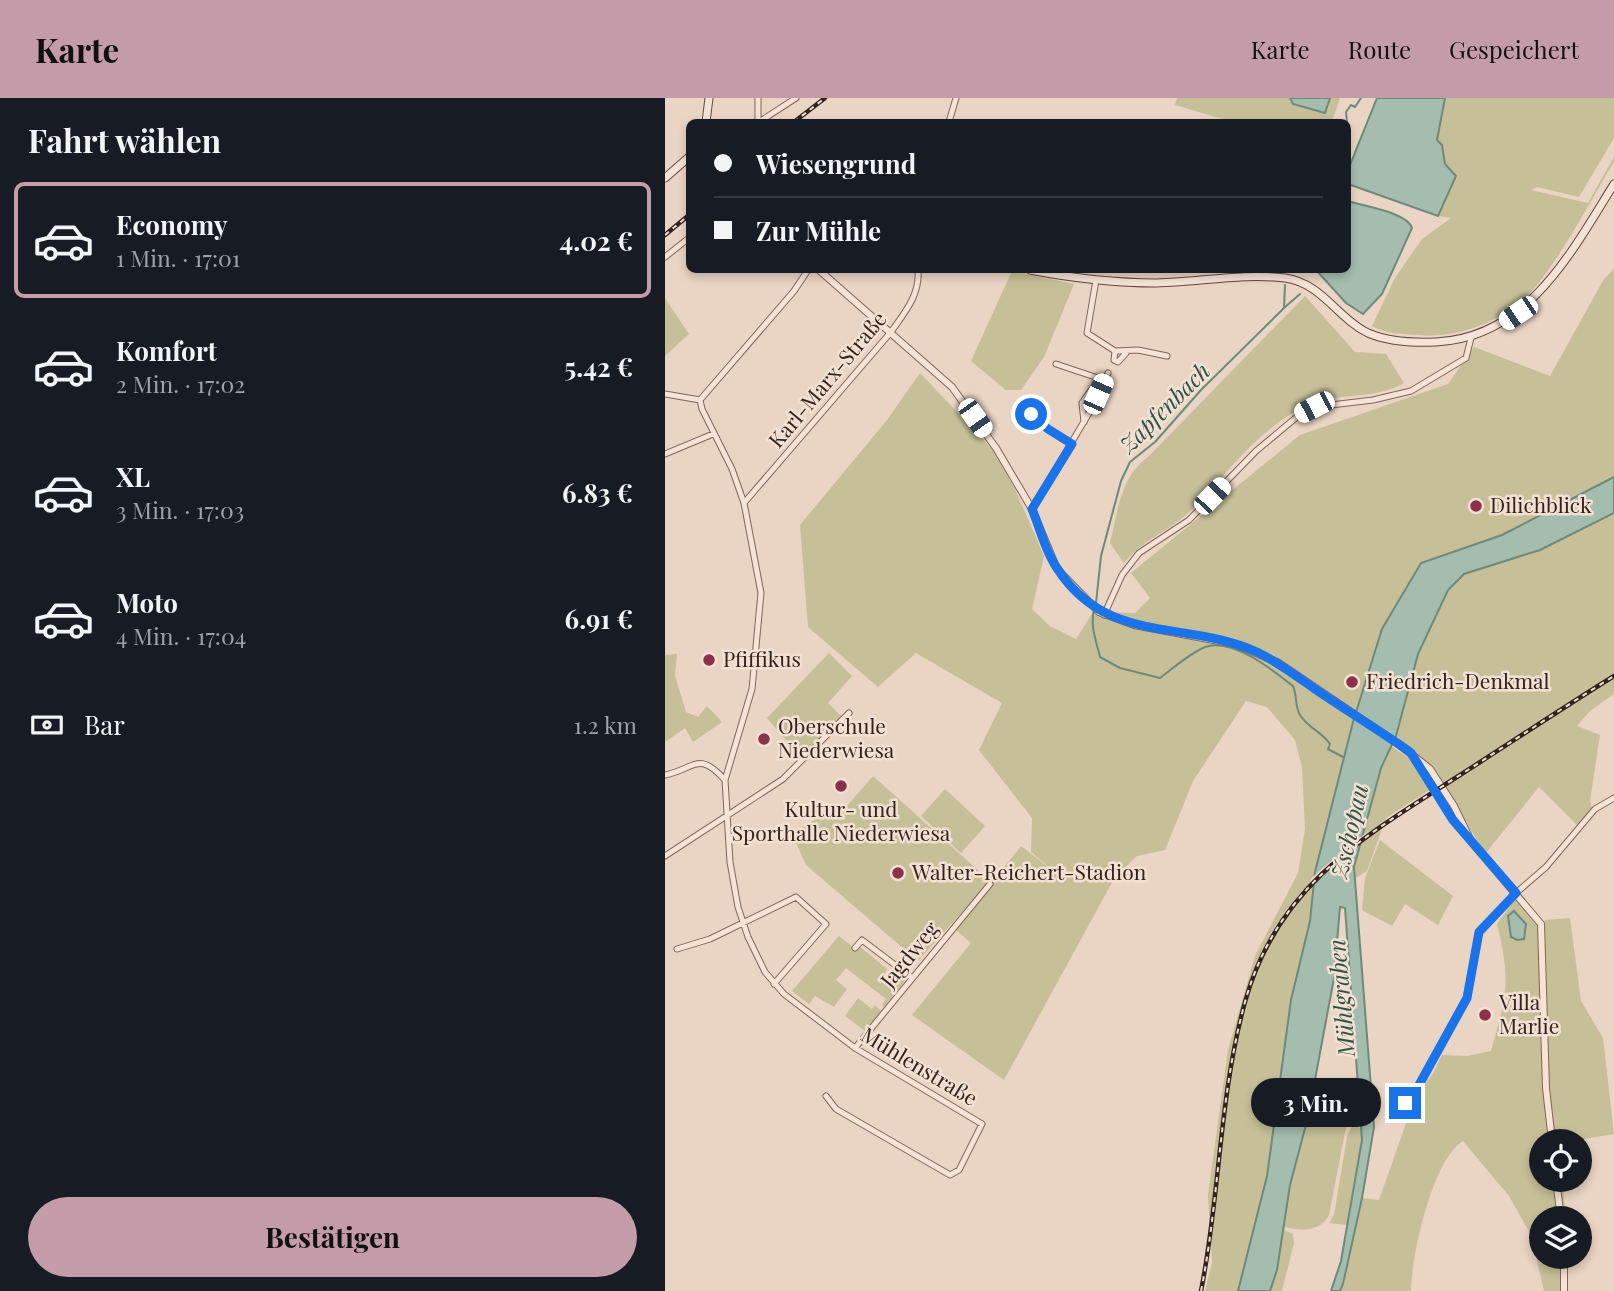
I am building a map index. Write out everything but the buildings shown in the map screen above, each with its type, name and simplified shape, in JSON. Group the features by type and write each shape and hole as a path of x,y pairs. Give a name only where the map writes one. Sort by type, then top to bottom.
{"main road":[{"path":"706,119 709,98"},
{"path":"665,178 686,160"},
{"path":"1050,273 1096,280 1155,283 1289,279 1318,291 1357,327 1381,338 1422,343 1471,338 1496,328 1537,296 1556,273 1614,184"}],"street":[{"path":"758,98 759,119"},
{"path":"764,119 796,98"},
{"path":"950,119 956,98"},
{"path":"665,257 686,241"},
{"path":"665,394 700,400 807,273"},
{"path":"822,273 952,387 996,448 1032,509 1057,569 1102,613 1134,625 1195,634 1246,648 1279,663 1411,753 1453,820 1516,893 1542,929 1545,1057 1551,1129"},
{"name":"Karl-Marx-Straße","path":"744,503 891,332 912,302 918,273"},
{"path":"1096,280 1087,333 1115,351 1126,353 1138,350 1167,356"},
{"path":"1102,613 1122,575 1139,553 1189,520 1255,451 1298,416 1314,407 1373,400 1411,391 1467,358 1471,338"},
{"path":"1115,351 1114,360 1118,362 1126,353"},
{"path":"1056,365 1102,379"},
{"path":"1084,422 1082,403 1108,373"},
{"path":"1032,509 1077,435 1102,379"},
{"name":"Mühlenstraße","path":"700,400 713,434 732,469 744,503 761,593 753,689 725,780 730,862 743,923 758,959 774,984 855,1048 982,1124 959,1170 949,1174 917,1158 837,1109 826,1096"},
{"path":"1031,414 1072,444"},
{"path":"665,454 713,434"},
{"path":"1077,435 1086,440"},
{"path":"665,856 783,779 849,713"},
{"path":"665,775 698,762 709,765 725,780"},
{"path":"1405,1103 1414,1094 1467,998 1479,932 1516,893 1546,867 1595,809 1613,798 1614,808"},
{"name":"Jagdweg","path":"855,1048 990,884"},
{"path":"677,949 743,923 796,897 826,924 774,984"},
{"path":"855,948 862,940 911,977"},
{"path":"1564,1269 1564,1291"}],"shaded area":[{"path":"1177,98 1290,98 1293,104 1325,113 1330,98 1340,98 1333,119 1223,119 1175,105"},
{"path":"1445,98 1614,98 1614,138 1579,197 1537,187 1531,190 1588,203 1614,157 1614,162 1556,258 1530,293 1518,304 1495,319 1458,332 1431,335 1388,332 1372,326 1395,278 1422,239 1451,218 1438,216 1456,174 1445,164 1442,146 1437,140"},
{"path":"1614,269 1614,477 1502,535 1421,563 1382,629 1353,722 1315,872 1310,921 1291,1000 1267,1176 1238,1291 1205,1291 1212,1263 1208,1195 1228,1050 1255,956 1298,873 1305,829 1302,767 1295,740 1267,707 1246,701 1193,781 1165,850 1137,856 1115,877 1004,1080 912,1015 971,943 955,929 1021,846 1056,873 1031,852 1032,818 979,750 1002,703 916,653 878,687 808,627 800,525 887,420 920,373 993,450 1014,487 1044,556 1032,609 1050,626 1076,639 1093,612 1135,613 1150,598 1131,573 1300,435 1448,384 1474,347 1550,376 1604,279"},
{"path":"1011,273 1074,284 1044,357 1021,390 1006,390 971,361"},
{"path":"1305,296 1355,352 1386,354 1404,383 1381,392 1322,400 1292,413 1259,438 1187,514 1138,549 1124,563 1110,543 1121,496 1131,475"},
{"path":"665,298 689,334 665,356"},
{"path":"1614,513 1614,694 1590,711 1577,726 1600,735 1590,801 1592,808 1578,826 1539,787 1485,854 1438,774 1396,736 1418,654 1448,589 1464,574 1540,550"},
{"path":"829,653 852,676 828,703 842,717 802,759 767,718"},
{"path":"677,654 675,676 686,712 698,717 707,706 722,722 693,742 685,728 665,742 665,655"},
{"path":"1391,746 1415,762 1431,789 1386,818 1367,871 1354,879 1354,867 1381,768"},
{"name":"Walter-Reichert-Stadion","path":"873,776 990,881 918,961 806,865 792,834 837,805 846,807"},
{"path":"945,789 985,826 961,853 921,816"},
{"path":"1380,840 1453,896 1438,925 1405,904 1392,926 1362,910 1365,878"},
{"path":"1516,898 1539,927 1546,920 1570,918 1581,1001 1603,1038 1614,1134 1592,1138 1592,1129 1529,1129 1529,1192 1564,1192 1564,1206 1529,1206 1529,1231 1509,1196 1463,1141 1452,1151 1433,1187 1415,1255 1411,1291 1340,1291 1362,1198 1379,1200 1416,1095 1433,1074 1442,1055 1467,1056 1491,1051 1501,1016 1505,988 1504,960 1497,924"},
{"path":"839,936 855,949 859,946 887,969 885,974 899,982 904,976 893,966 908,977 884,1007 882,1005 886,999 846,968 836,980 847,989 834,1007 815,996 809,1004 792,991"},
{"path":"858,998 872,1009 875,1005 881,1011 865,1031 845,1016"},
{"path":"1308,1117 1347,1122 1329,1215 1321,1225 1309,1229 1284,1227 1290,1185"},
{"path":"1353,1123 1362,1130 1362,1140 1348,1225 1329,1223 1334,1215 1347,1137"},
{"path":"1284,1230 1293,1234 1294,1243 1282,1291 1270,1291"},
{"path":"1539,1269 1568,1269 1568,1291 1544,1291"}],"water":[{"path":"1290,98 1330,98 1325,113 1293,104"},
{"path":"1377,98 1445,98 1437,140 1442,145 1445,164 1456,176 1438,216 1351,185 1351,163"},
{"path":"1351,202 1383,210 1408,222 1412,228 1382,294 1363,314 1346,303 1319,273 1351,273"},
{"name":"Zschopau","path":"1614,477 1614,513 1540,550 1464,574 1448,590 1418,654 1396,736 1381,768 1354,867 1374,1127 1343,1284 1340,1291 1331,1291 1341,1261 1362,1140 1345,908 1340,907 1334,978 1308,1117 1290,1185 1277,1270 1270,1291 1238,1291 1267,1176 1291,1000 1310,921 1315,872 1353,722 1382,629 1421,563 1502,535"},
{"path":"1514,911 1526,924 1524,939 1511,937 1508,916"}],"pier":[{"path":"1367,832 1365,839 1310,887 1311,879 1318,872"}],"waterway":[{"name":"Zapfenbach","path":"1347,119 1346,112 1351,105 1355,107 1361,98"},
{"name":"Zapfenbach","path":"1096,603 1101,556 1121,481 1130,462 1155,442 1201,390 1284,308 1285,285"},
{"path":"1285,307 1300,294"},
{"name":"Zapfenbach","path":"1094,609 1093,628 1100,657 1120,668 1160,678 1193,653 1216,645 1252,657 1293,686 1300,715 1330,744 1328,749 1343,757"},
{"path":"1308,1115 1362,1120"}],"railway":[{"path":"798,119 825,98"},
{"path":"665,235 686,218"},
{"path":"1201,1291 1236,1038 1259,961 1278,926 1301,896 1357,844 1422,799 1614,676"}],"place":[{"name":"Dilichblick","path":"1476,506"},
{"name":"Pfiffikus","path":"709,660"},
{"name":"Friedrich-Denkmal","path":"1352,682"},
{"name":"Oberschule Niederwiesa","path":"764,739"},
{"name":"Kultur- und Sporthalle Niederwiesa","path":"841,786"},
{"name":"Walter-Reichert-Stadion","path":"898,873"},
{"name":"Villa Marlie","path":"1485,1015"}],"route":[{"path":"1031,414 1072,444 1032,509 1057,569 1072,587 1099,612 1120,621 1210,638 1257,652 1279,663 1400,745 1411,753 1453,820 1516,893 1479,932 1467,998 1414,1094 1405,1103"}],"water label":[{"name":"Mühlgraben","path":"1342,998"}]}
